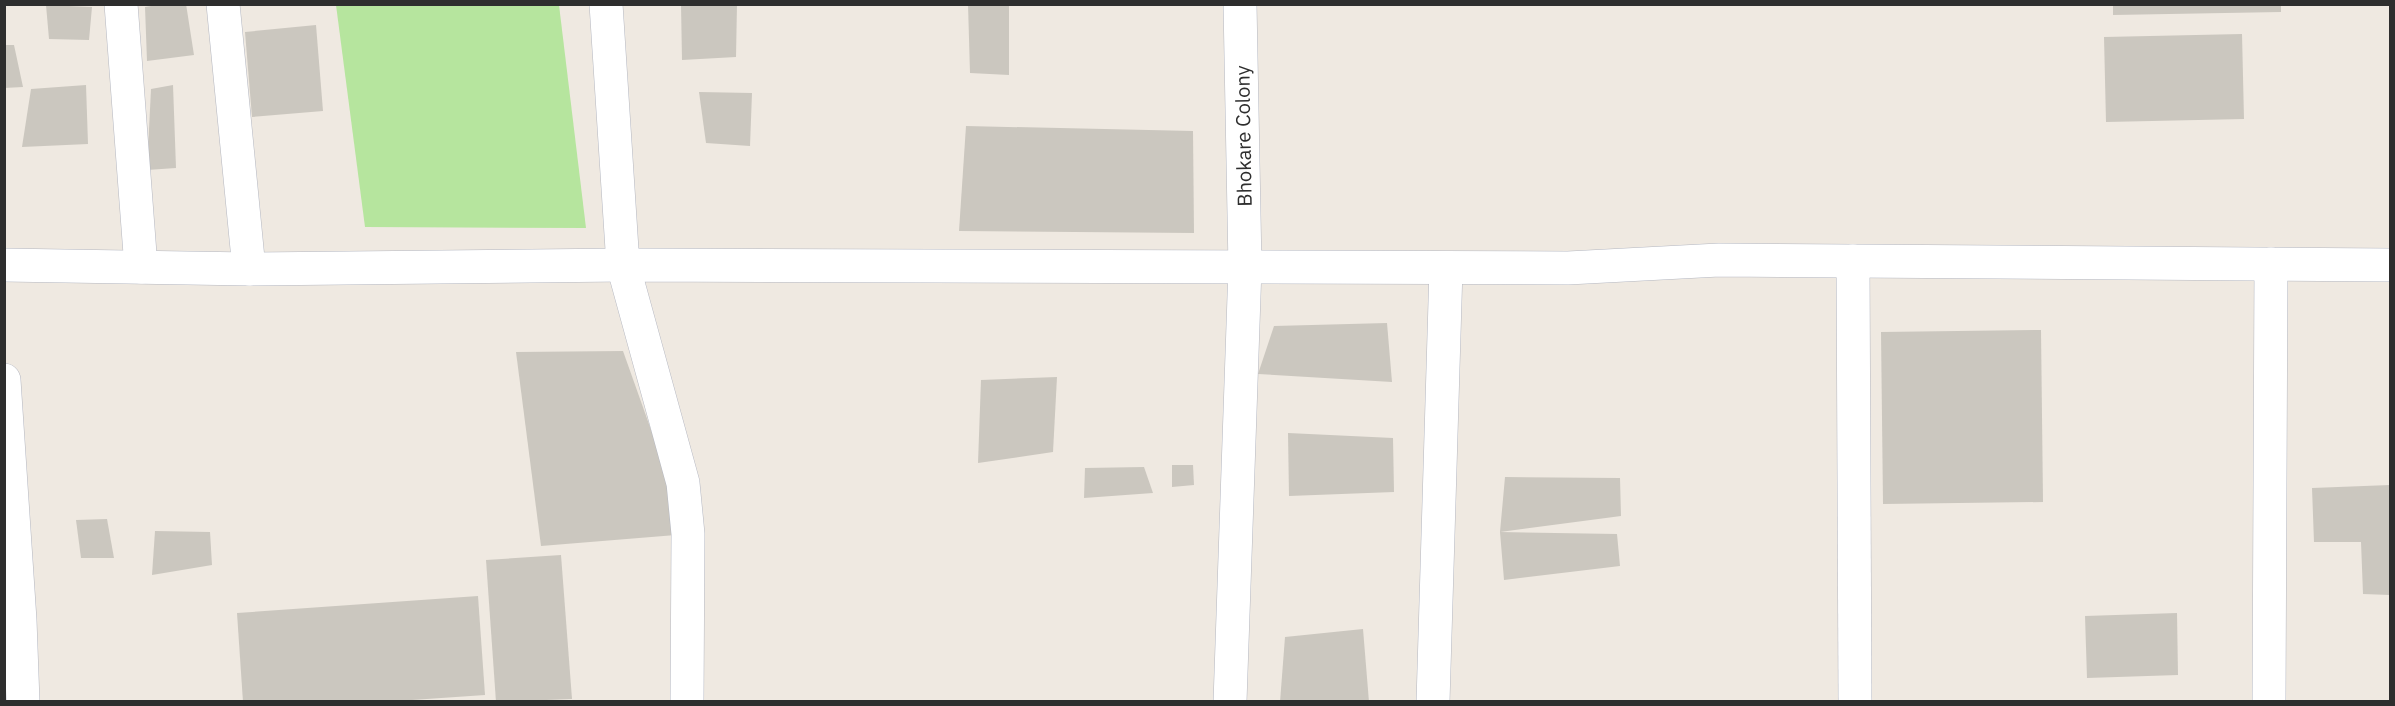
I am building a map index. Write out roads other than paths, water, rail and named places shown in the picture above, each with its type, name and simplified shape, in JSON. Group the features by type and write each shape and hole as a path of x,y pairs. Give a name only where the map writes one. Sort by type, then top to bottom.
{"street":[{"path":"120,4 141,267"},
{"path":"223,4 249,269"},
{"path":"606,4 623,265 683,483 688,534 687,702"},
{"name":"Bhokare Colony","path":"1230,702 1245,267 1240,4"},
{"path":"4,265 249,269 623,265 1568,268 1719,260 2391,265"},
{"path":"1853,261 1855,702"},
{"path":"2268,702 2271,264"},
{"path":"1433,702 1446,268"},
{"path":"4,380 12,621 23,702"}]}
